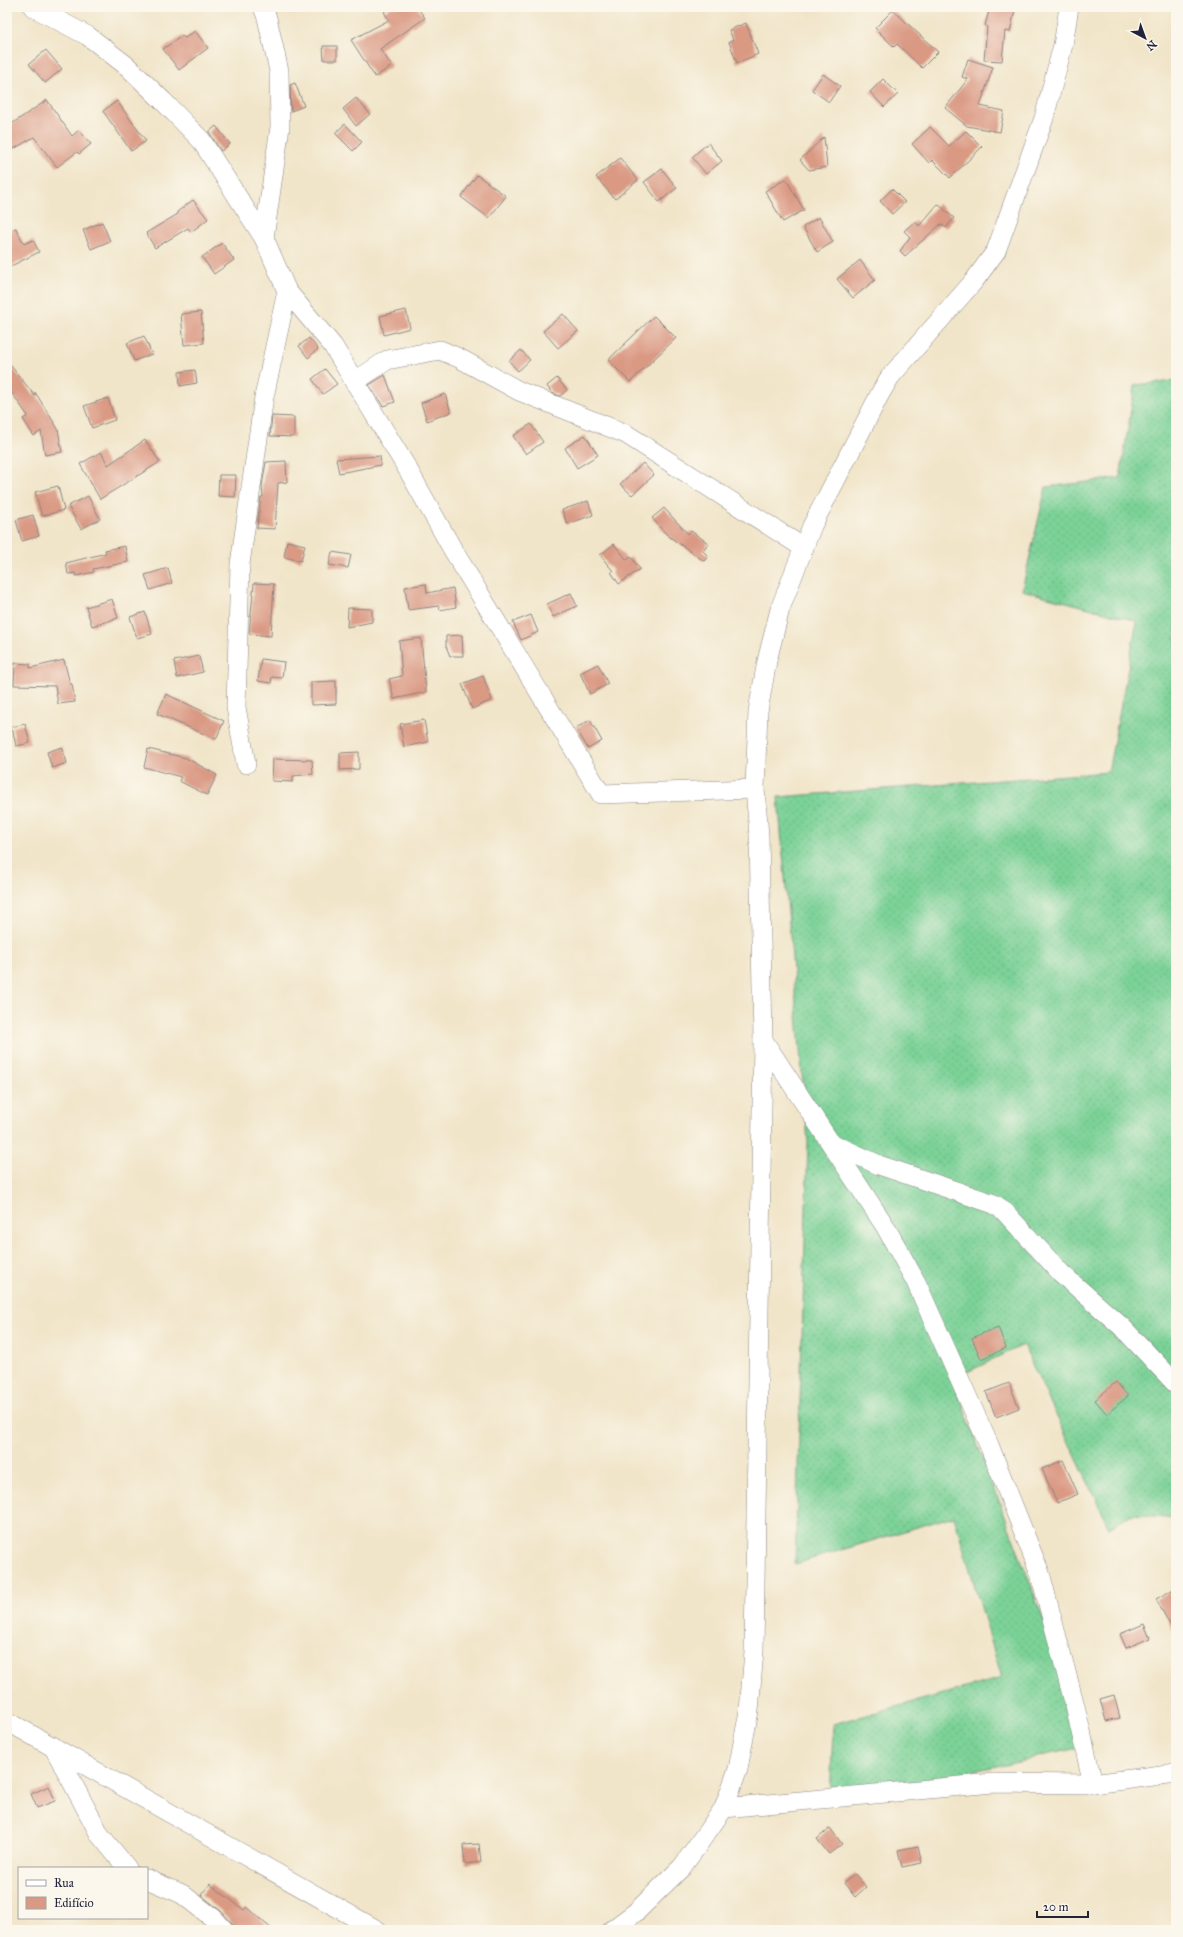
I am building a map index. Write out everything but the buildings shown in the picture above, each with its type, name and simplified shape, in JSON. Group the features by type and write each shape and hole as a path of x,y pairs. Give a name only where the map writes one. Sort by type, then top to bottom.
{"street":[{"path":"33,7 88,36 127,66 201,140 264,238 287,291 334,346 354,382 407,468 453,550 601,794 755,789"},
{"path":"263,7 267,18 279,71 280,127 264,238"},
{"path":"612,1930 636,1912 682,1868 724,1808 738,1769 749,1711 754,1651 763,1040 759,835 755,789 758,711 767,661 780,609 812,526 890,378 974,281 996,251 1044,118 1063,45 1069,7"},
{"path":"246,764 236,707 240,564 264,396 287,291"},
{"path":"354,382 387,360 440,350 459,358 519,391 626,434 804,548"},
{"path":"763,1040 833,1144 885,1226 916,1282 989,1445 1040,1573 1075,1706 1093,1784"},
{"path":"833,1144 879,1165 994,1204 1003,1210 1061,1274 1122,1327 1176,1384"},
{"path":"7,1721 377,1930"},
{"path":"53,1746 100,1835 126,1867"},
{"path":"724,1808 992,1784 1093,1784 1176,1773"},
{"path":"148,1878 182,1894 213,1918 224,1930"}],"green space":[{"path":"1176,381 1176,1518 1132,1514 1109,1527 1023,1345 953,1379 1091,1745 830,1803 833,1724 1002,1678 954,1516 795,1564 808,1142 778,797 1108,772 1137,621 1022,590 1046,487 1120,478 1135,385"}]}
